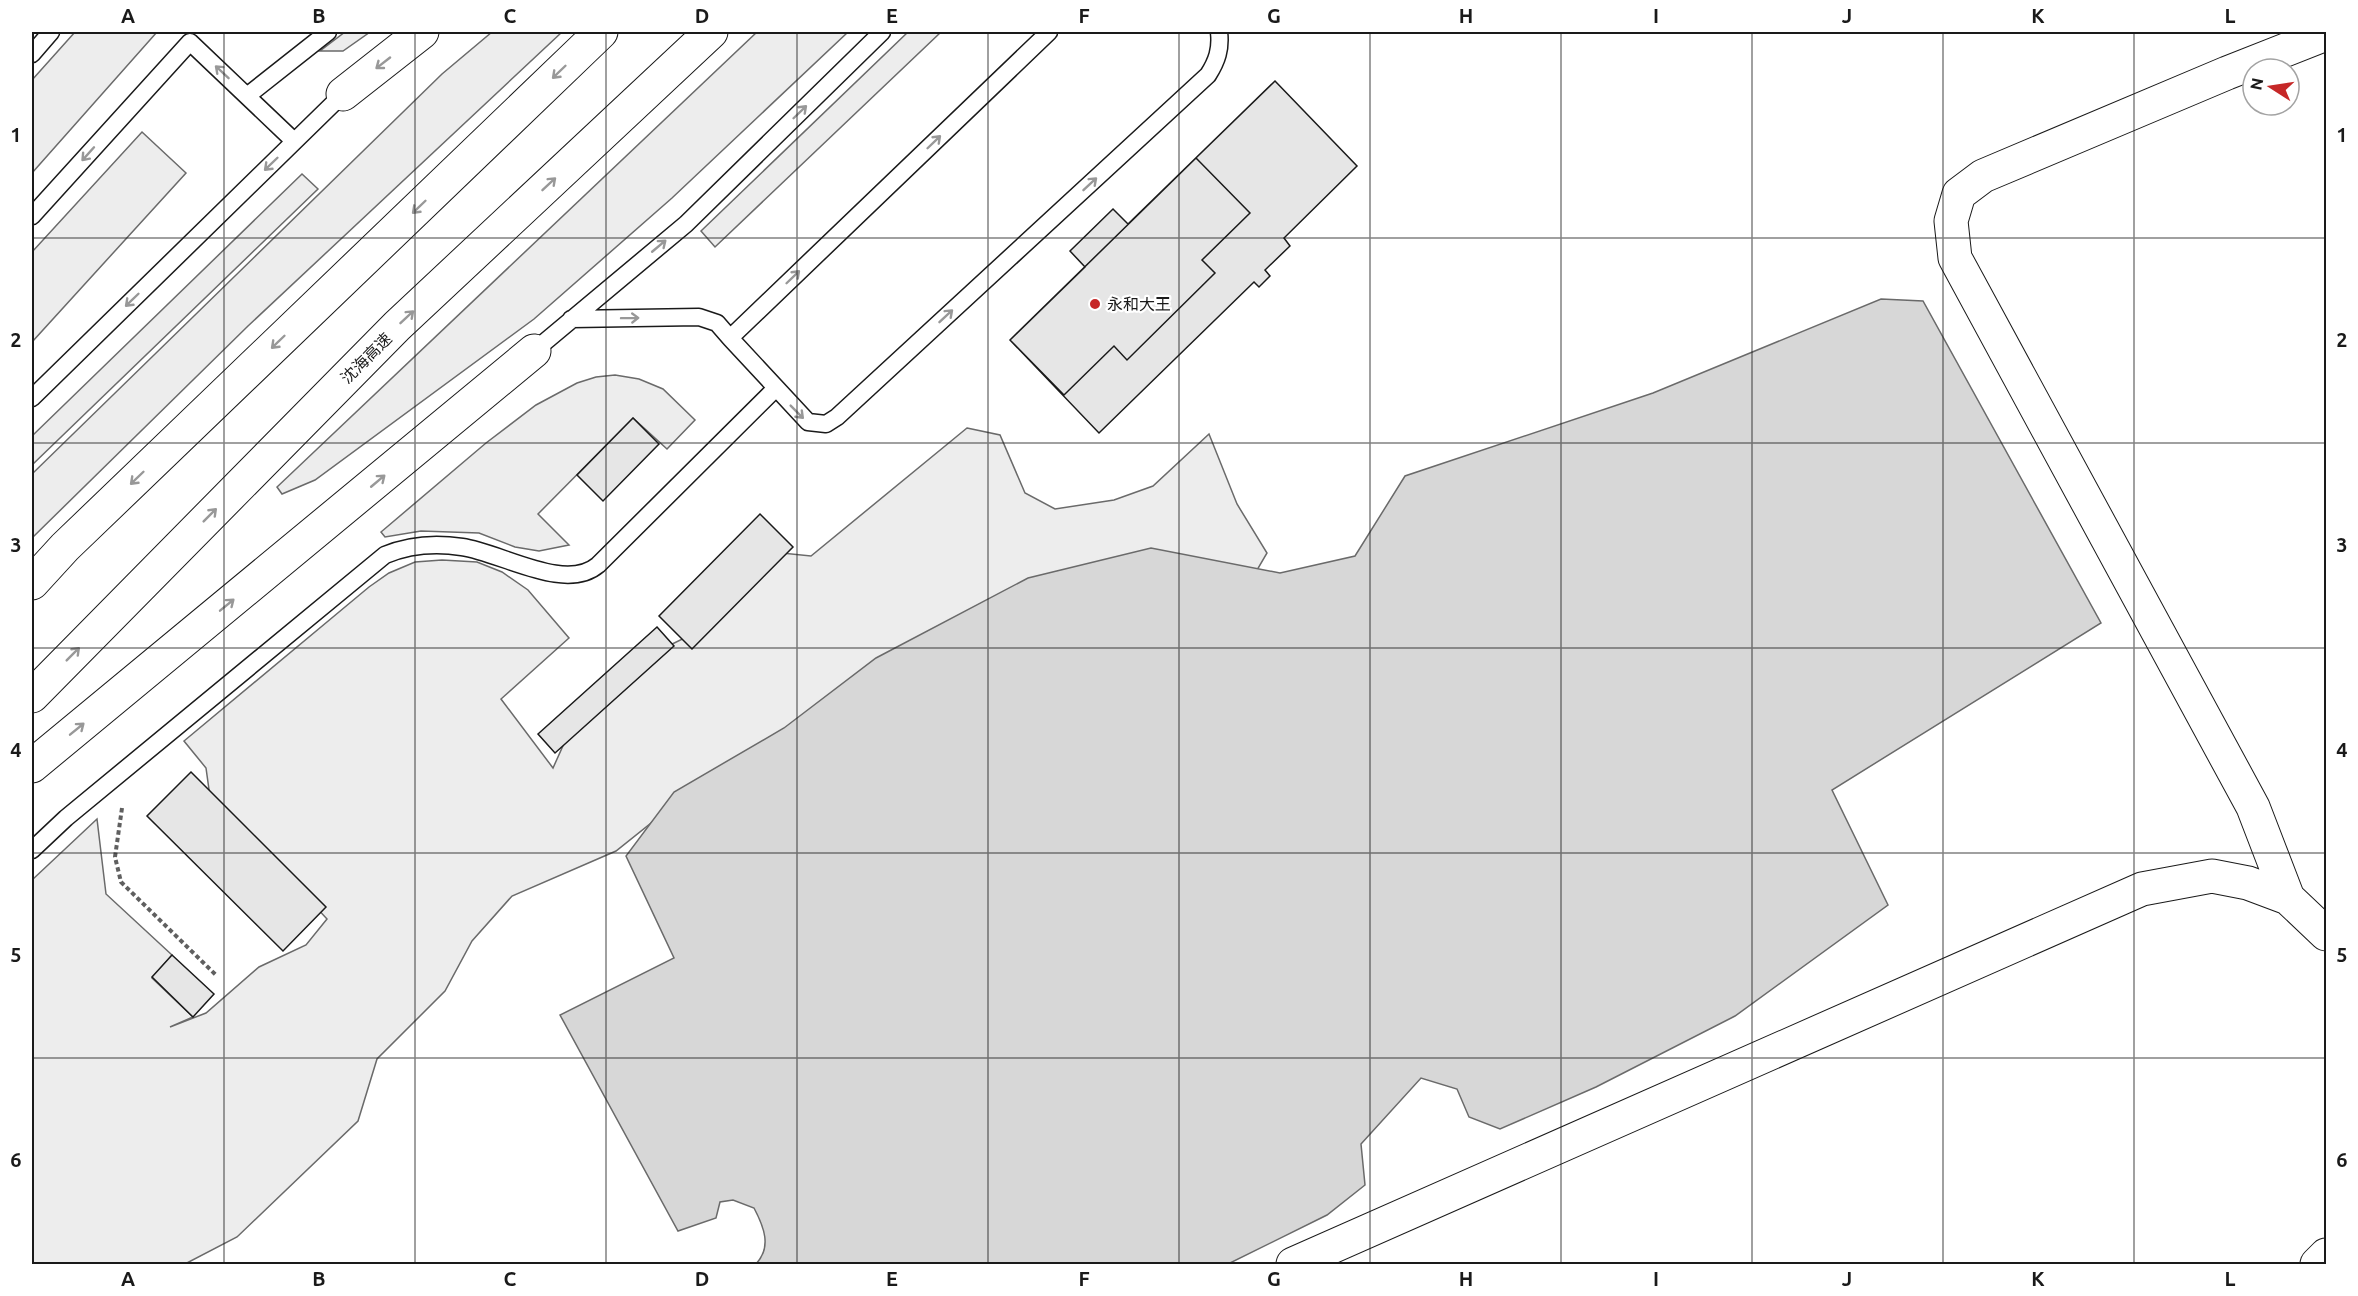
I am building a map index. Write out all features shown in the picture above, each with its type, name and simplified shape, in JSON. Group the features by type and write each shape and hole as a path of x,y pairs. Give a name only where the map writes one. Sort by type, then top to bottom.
{"main road":[{"path":"343,94 422,32"},
{"path":"32,583 65,547 601,32"},
{"name":"沈海高速","path":"32,696 398,326 711,32"},
{"path":"2288,898 2253,807 1955,258 1951,220 1959,194 1983,176 2227,73 2326,34"},
{"path":"32,766 534,351"},
{"path":"1296,1264 2142,889 2212,876 2248,882 2288,898 2326,934"},
{"path":"2317,1264 2326,1255"}],"lane":[{"path":"32,54 51,32"},
{"path":"247,96 328,32"},
{"path":"534,351 686,224 882,32"},
{"path":"730,338 1049,32"},
{"path":"571,320 699,317 717,324 808,422 826,424 837,417 1208,75 1216,63 1221,44 1219,32"},
{"path":"32,216 193,37 247,96 294,141"},
{"path":"32,398 343,94"},
{"path":"32,850 66,818 374,562 398,549 447,545 483,552 555,574 578,575 592,569 775,389"}],"path":[{"path":"145,753 130,782 119,820 116,857 121,882 217,976"}],"shaded area":[{"path":"75,32 157,32 32,173 32,80"},
{"path":"345,32 370,32 343,51 320,51"},
{"path":"492,32 562,32 248,326 32,538 32,474 442,74"},
{"path":"757,32 848,32 672,198 534,319 315,480 282,494 277,487"},
{"path":"908,32 941,32 715,247 701,231"},
{"path":"142,132 186,173 32,342 32,252"},
{"path":"302,174 318,189 32,465 32,436"},
{"path":"1881,299 1923,301 2101,623 1832,790 1888,905 1735,1016 1596,1087 1500,1129 1469,1117 1457,1089 1421,1078 1361,1144 1365,1185 1327,1215 1228,1264 756,1264 764,1251 765,1244 761,1222 754,1208 733,1200 720,1202 716,1218 678,1231 560,1015 674,958 626,856 674,792 784,728 876,658 1028,578 1151,548 1280,573 1355,556 1405,476 1653,393"},
{"path":"615,375 639,379 663,389 695,420 667,449 633,418 538,514 569,545 539,551 515,547 479,533 421,531 385,537 381,532 486,443 536,405 577,383 596,377"},
{"path":"967,428 1000,435 1025,493 1055,509 1114,500 1153,486 1209,434 1237,504 1267,553 1239,601 680,800 616,851 512,896 472,941 445,991 377,1059 358,1121 237,1237 185,1264 32,1264 32,880 97,819 106,894 172,955 152,978 193,1017 170,1027 206,1013 259,967 306,945 327,919 268,855 212,811 206,768 184,741 369,587 389,573 415,562 442,560 477,562 502,572 528,590 569,638 501,699 553,768 571,728 660,650 701,630 772,552 811,556"}],"building":[{"path":"1275,81 1357,166 1284,238 1290,246 1265,270 1270,276 1259,287 1254,282 1099,433 1010,340 1085,267 1070,251 1113,209 1128,224"},
{"path":"1196,158 1250,213 1202,260 1215,273 1127,360 1114,346 1064,395 1010,340"},
{"path":"633,418 659,444 603,501 577,475"},
{"path":"760,514 793,547 692,649 659,616"},
{"path":"657,627 674,646 555,753 538,734"},
{"path":"191,772 326,907 283,951 147,816"},
{"path":"172,955 214,994 193,1017 152,977"}],"place":[{"name":"永和大王","path":"1095,304"}]}
